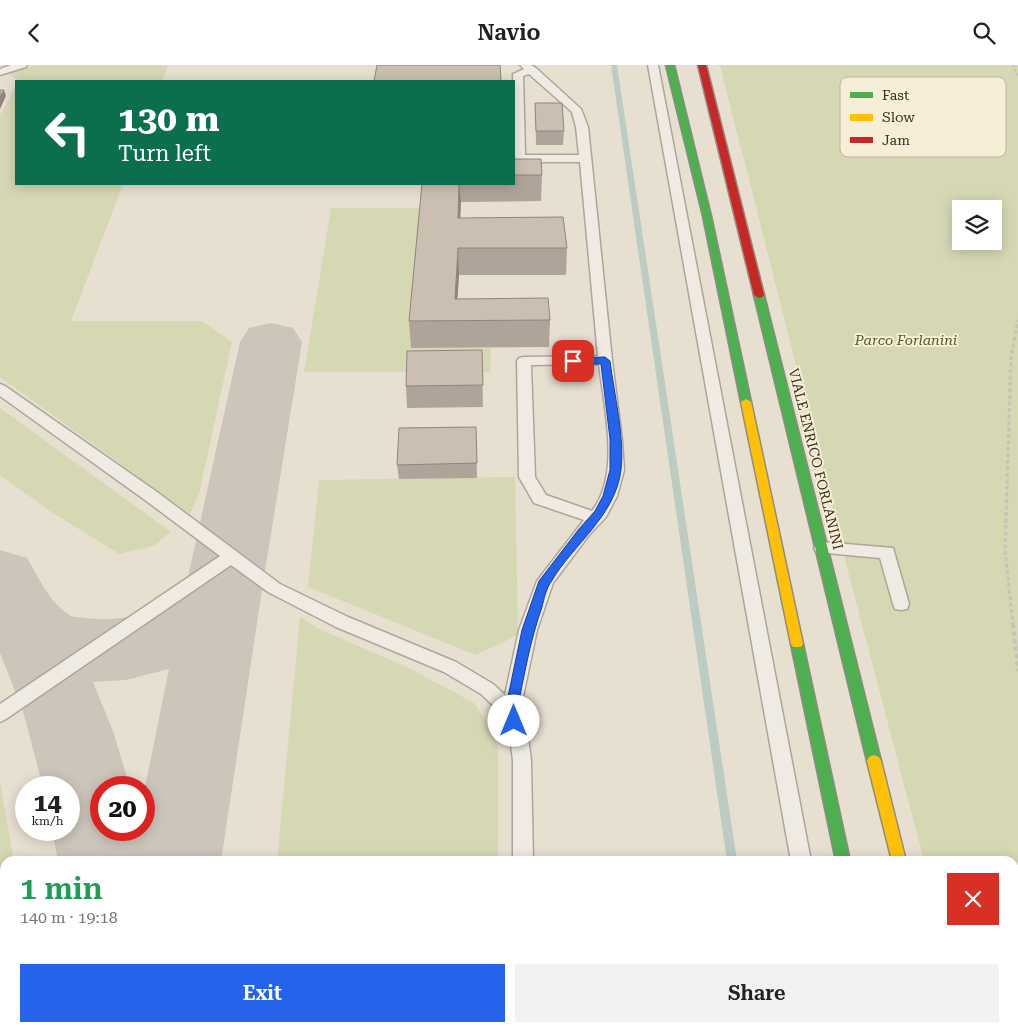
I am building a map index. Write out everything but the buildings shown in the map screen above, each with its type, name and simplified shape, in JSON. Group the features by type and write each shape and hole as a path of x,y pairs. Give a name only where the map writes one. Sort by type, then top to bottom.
{"main road":[{"path":"670,65 710,226 842,856"},
{"name":"VIALE ENRICO FORLANINI","path":"702,65 898,856"}],"lane":[{"path":"0,72 22,65"},
{"path":"653,65 800,856"},
{"path":"511,711 528,630 545,581 595,518 609,496 616,470 615,439 605,361 582,127 577,111 528,68 518,74 516,159 585,158"},
{"path":"595,518 540,499 527,477 524,361 605,361"},
{"path":"0,389 151,496 230,557 274,588 342,622 450,667 487,689 511,711 518,730 522,761 524,856"},
{"path":"822,548 887,552 901,604"},
{"path":"0,713 230,557"}],"path":[{"path":"1013,65 1018,77"},
{"path":"1018,320 1011,358 1005,549 1018,671"}],"green space":[{"path":"35,65 168,65 162,80 18,80 9,74"},
{"name":"Parco Forlanini","path":"720,65 1018,65 1018,856 923,856 849,575"},
{"path":"15,88 15,185 123,185 71,321 202,321 232,342 199,494 190,514 0,377 0,115"},
{"path":"331,208 423,208 411,348 491,348 490,372 304,372"},
{"path":"0,408 171,532 153,546 119,554 50,511 0,475"},
{"path":"515,477 518,635 476,655 308,587 319,480"},
{"path":"300,617 317,628 407,667 474,703 487,722 498,746 498,856 277,856"},
{"path":"0,782 13,856 0,856"}],"waterway":[{"path":"614,65 731,856"}],"taxiway":[{"path":"226,577 271,342"},
{"path":"22,618 41,637 67,647 99,651 126,649 150,644 173,634 195,620 214,603 226,577"},
{"path":"176,856 226,577"},
{"path":"0,578 40,653 57,691 76,747 102,856"}],"traffic: fast":[{"path":"670,65 707,216 746,402"},
{"path":"759,295 874,761"},
{"path":"797,644 842,856"}],"traffic: slow":[{"path":"746,402 797,644"},
{"path":"874,761 898,856"}],"traffic: jam":[{"path":"702,65 759,295"}],"route":[{"path":"514,721 511,711 528,630 545,581 583,531 600,513 609,496 616,470 615,439 605,361 573,361"}]}
